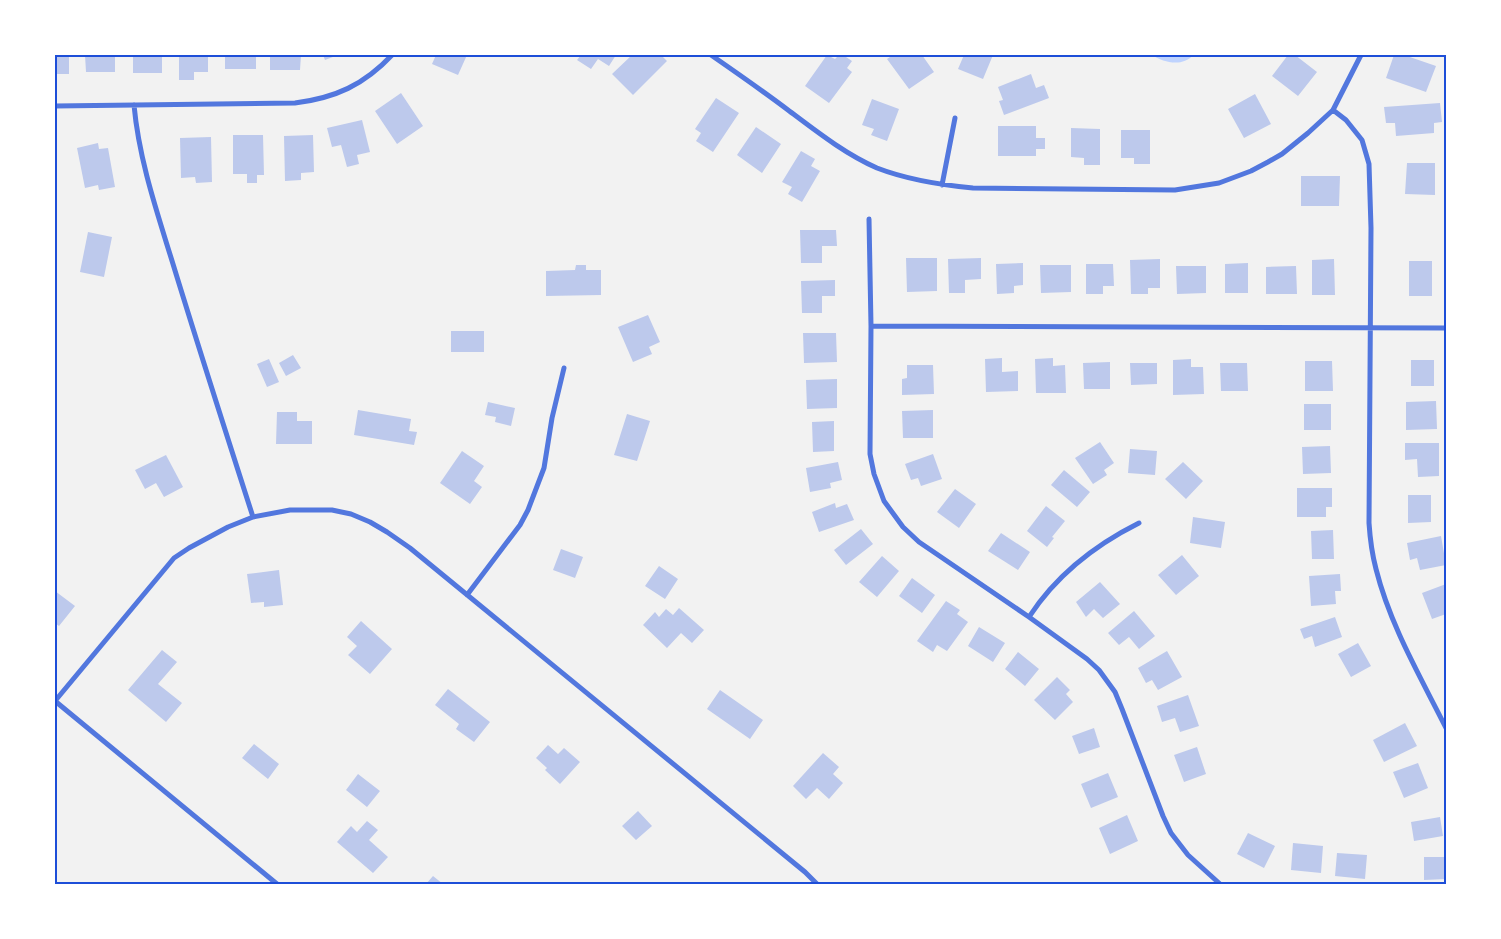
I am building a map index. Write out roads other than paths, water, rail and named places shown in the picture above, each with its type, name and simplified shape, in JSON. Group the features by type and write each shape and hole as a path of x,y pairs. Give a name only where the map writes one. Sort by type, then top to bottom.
{"street":[{"path":"55,106 295,103 318,100 351,88 392,55"},
{"path":"711,55 823,137 876,168 942,185 1005,189 1175,190 1218,183 1234,177 1275,158 1294,145 1332,110 1361,55"},
{"path":"134,105 138,139 150,185 192,327 253,518"},
{"path":"1332,110 1350,125 1362,140 1370,164 1369,523 1375,566 1380,585 1399,631 1446,728"},
{"path":"942,185 955,118"},
{"path":"869,219 871,326 870,454 874,474 884,501 903,527 919,542 1029,617 1087,659 1099,670 1115,692 1171,833 1188,854 1220,884"},
{"path":"871,326 1446,328"},
{"path":"467,595 520,525 528,510 544,468 552,418 564,368"},
{"path":"277,884 55,701 174,558 208,536 253,518 290,510 306,509 332,510 351,514 387,532 467,595 805,872 817,884"},
{"path":"1029,617 1051,588 1070,570 1105,541 1140,523"}],"water":[{"path":"1152,55 1193,55 1184,61 1168,62"}]}
